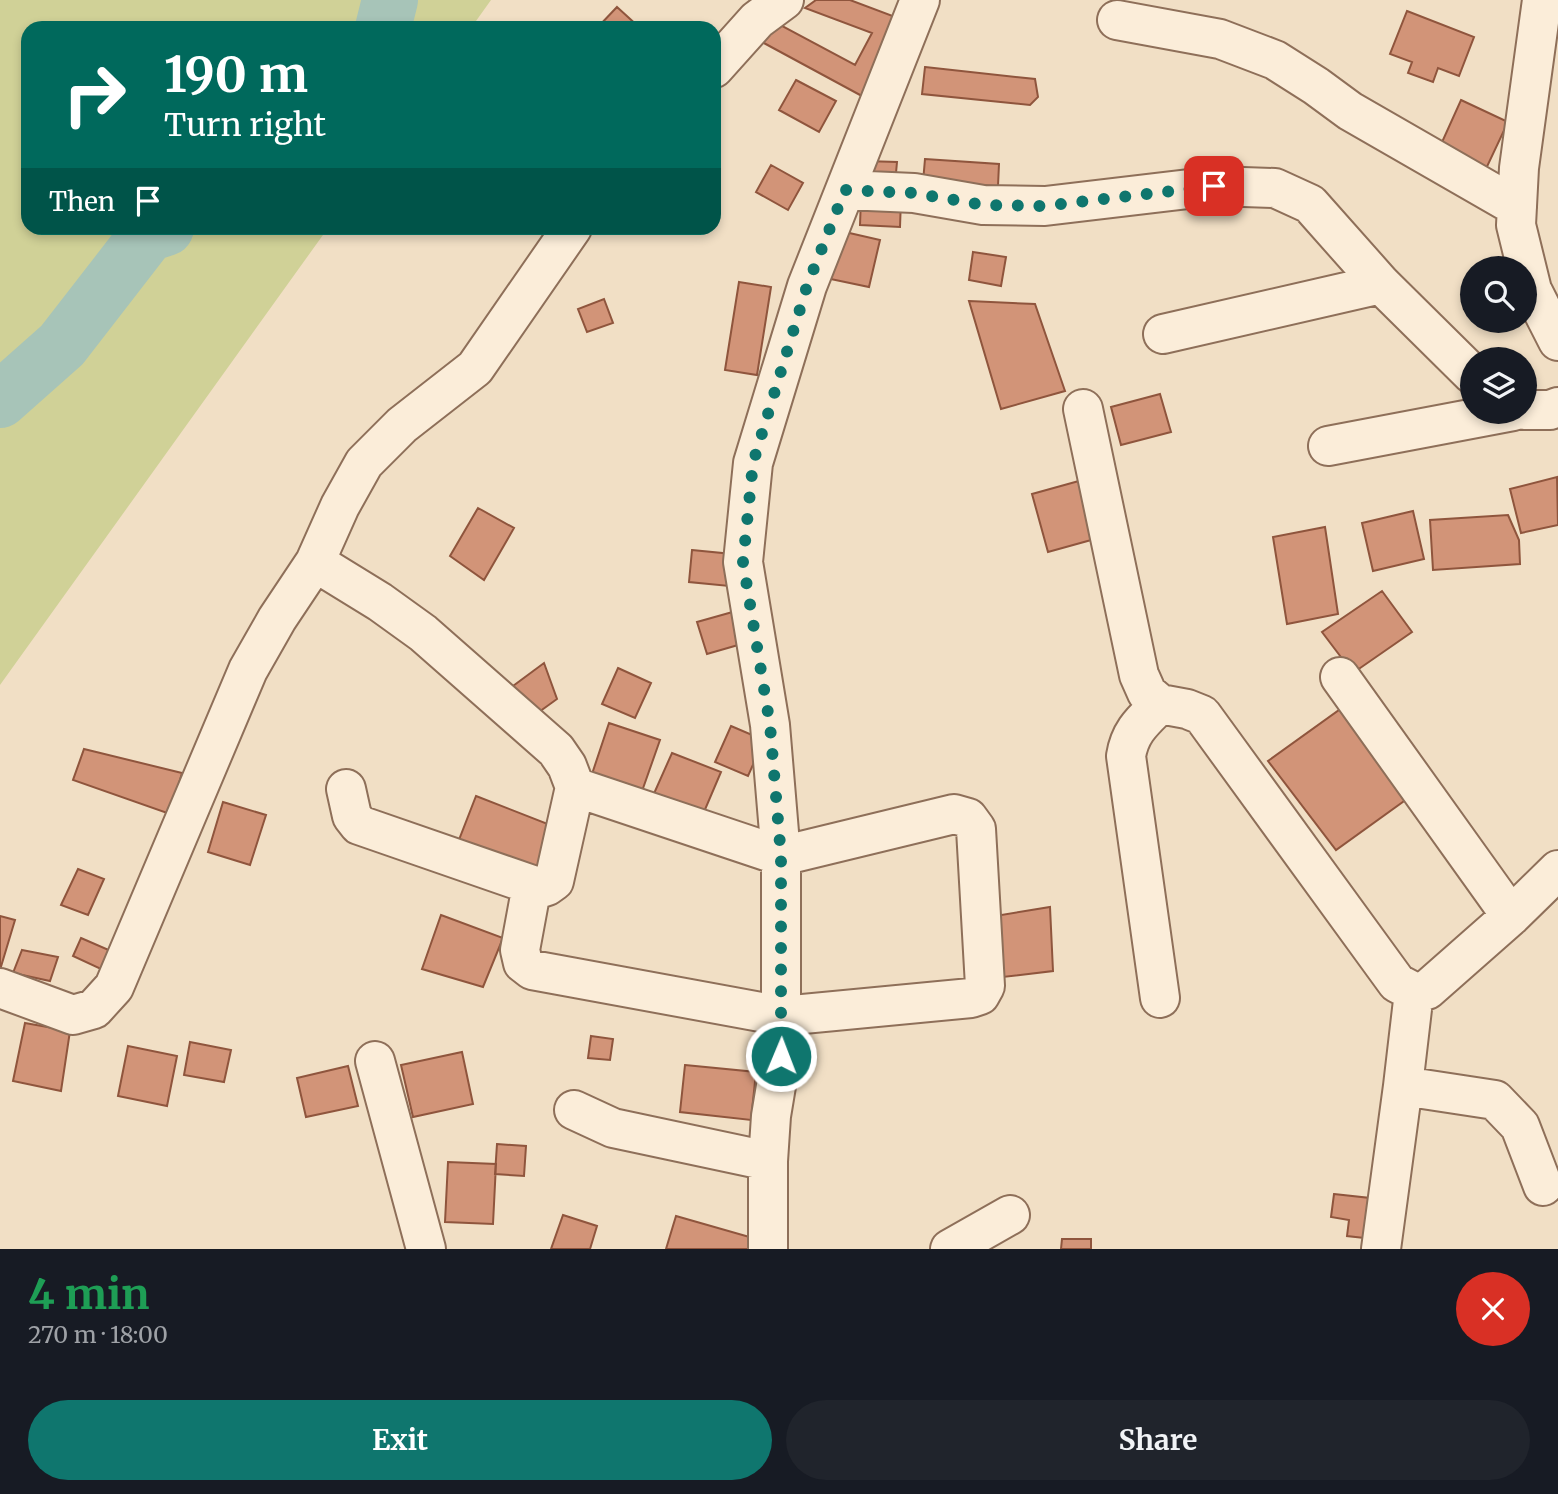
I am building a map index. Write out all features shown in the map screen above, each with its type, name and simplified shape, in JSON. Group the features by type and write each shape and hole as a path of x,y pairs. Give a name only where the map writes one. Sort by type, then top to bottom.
{"street":[{"path":"721,60 757,20 784,0"},
{"path":"768,1249 771,1116 781,1056 781,856 770,725 743,562 753,463 807,286 920,0"},
{"path":"1542,0 1519,169 1516,225 1532,290 1558,341"},
{"path":"1117,20 1220,39 1275,60 1350,111 1517,207"},
{"path":"845,190 914,193 983,205 1045,206 1214,186 1275,188 1310,204 1381,284 1460,361"},
{"path":"0,988 73,1015 94,1009 114,987 248,670 277,619 315,562 340,506 364,463 402,425 475,368 567,235"},
{"path":"1163,334 1381,284"},
{"path":"1537,410 1558,407"},
{"path":"1083,409 1139,675 1147,692 1160,704 1202,715 1397,983 1414,992 1427,990 1511,916 1558,870"},
{"path":"1328,446 1460,421"},
{"path":"315,562 423,632 556,750 567,766 575,787 554,881 541,888 359,825 352,816 346,789"},
{"path":"1340,677 1511,916"},
{"path":"1160,704 1134,730 1126,756 1160,998"},
{"path":"532,885 520,950 523,963 532,970 782,1016 971,998 980,995 985,986 976,829 968,818 954,814 781,856 575,787"},
{"path":"1381,1249 1414,992"},
{"path":"375,1061 426,1249"},
{"path":"1403,1086 1495,1100 1520,1126 1543,1186"},
{"path":"574,1110 613,1128 768,1161"},
{"path":"950,1249 1010,1215"}],"green space":[{"path":"0,0 491,0 476,21 21,21 21,235 323,235 0,685"}],"building":[{"path":"816,0 850,0 906,21 873,102 762,42 773,21 855,65 872,33 805,8"},
{"path":"617,7 632,21 604,21"},
{"path":"1407,11 1474,37 1459,76 1438,68 1433,82 1408,73 1412,62 1390,54"},
{"path":"925,67 1035,79 1038,97 1030,105 922,94"},
{"path":"796,80 836,101 819,132 779,110"},
{"path":"1461,100 1508,122 1484,173 1438,151"},
{"path":"925,159 999,164 998,186 923,182"},
{"path":"865,161 897,162 895,184 855,183"},
{"path":"771,165 803,183 788,210 756,192"},
{"path":"861,198 901,199 900,227 860,225"},
{"path":"832,229 880,240 869,287 821,277"},
{"path":"973,252 1006,257 1001,286 969,280"},
{"path":"739,282 771,287 757,375 725,370"},
{"path":"604,299 613,323 587,332 578,309"},
{"path":"969,301 1035,304 1065,391 1001,409"},
{"path":"1160,394 1171,432 1121,445 1111,407"},
{"path":"1557,477 1558,525 1521,533 1510,489"},
{"path":"1086,479 1102,537 1048,552 1032,494"},
{"path":"478,508 514,528 484,580 450,556"},
{"path":"1413,511 1424,559 1373,571 1362,523"},
{"path":"1508,515 1519,540 1520,564 1433,570 1430,520"},
{"path":"1325,527 1338,614 1287,624 1273,537"},
{"path":"692,550 732,554 729,586 689,582"},
{"path":"1382,591 1412,632 1353,673 1322,632"},
{"path":"736,611 745,643 707,654 697,622"},
{"path":"544,663 557,699 532,717 513,686"},
{"path":"618,668 651,683 635,718 602,704"},
{"path":"1353,700 1418,791 1336,850 1268,761"},
{"path":"609,723 660,740 641,794 591,777"},
{"path":"731,726 764,740 748,776 715,762"},
{"path":"84,749 182,773 170,814 73,780"},
{"path":"672,753 721,772 701,819 652,798"},
{"path":"476,796 558,828 539,877 457,845"},
{"path":"223,802 266,815 250,865 208,852"},
{"path":"78,869 104,879 88,915 61,905"},
{"path":"1050,907 1053,971 994,978 989,917"},
{"path":"441,915 503,938 483,987 422,969"},
{"path":"0,916 15,920 0,970"},
{"path":"81,938 111,951 103,970 73,956"},
{"path":"22,950 58,957 50,981 13,973"},
{"path":"25,1023 70,1031 61,1091 13,1081"},
{"path":"591,1036 613,1039 610,1060 588,1058"},
{"path":"190,1042 231,1050 224,1082 184,1075"},
{"path":"128,1046 177,1056 167,1106 118,1096"},
{"path":"462,1052 473,1104 413,1117 401,1065"},
{"path":"685,1065 756,1072 751,1120 680,1112"},
{"path":"348,1066 358,1106 306,1117 297,1078"},
{"path":"497,1144 526,1146 524,1176 495,1174"},
{"path":"448,1162 496,1164 493,1224 445,1222"},
{"path":"1334,1194 1379,1199 1373,1239 1347,1236 1349,1220 1331,1217"},
{"path":"563,1215 597,1226 590,1249 551,1249"},
{"path":"676,1216 753,1238 753,1249 666,1249"},
{"path":"1062,1239 1091,1239 1091,1249 1061,1249"}],"waterway":[{"path":"385,21 390,0"},
{"path":"0,400 62,345 147,235"}],"route":[{"path":"781,1056 781,856 770,725 743,562 753,463 807,286 845,190 914,193 983,205 1045,206 1214,186"}]}
